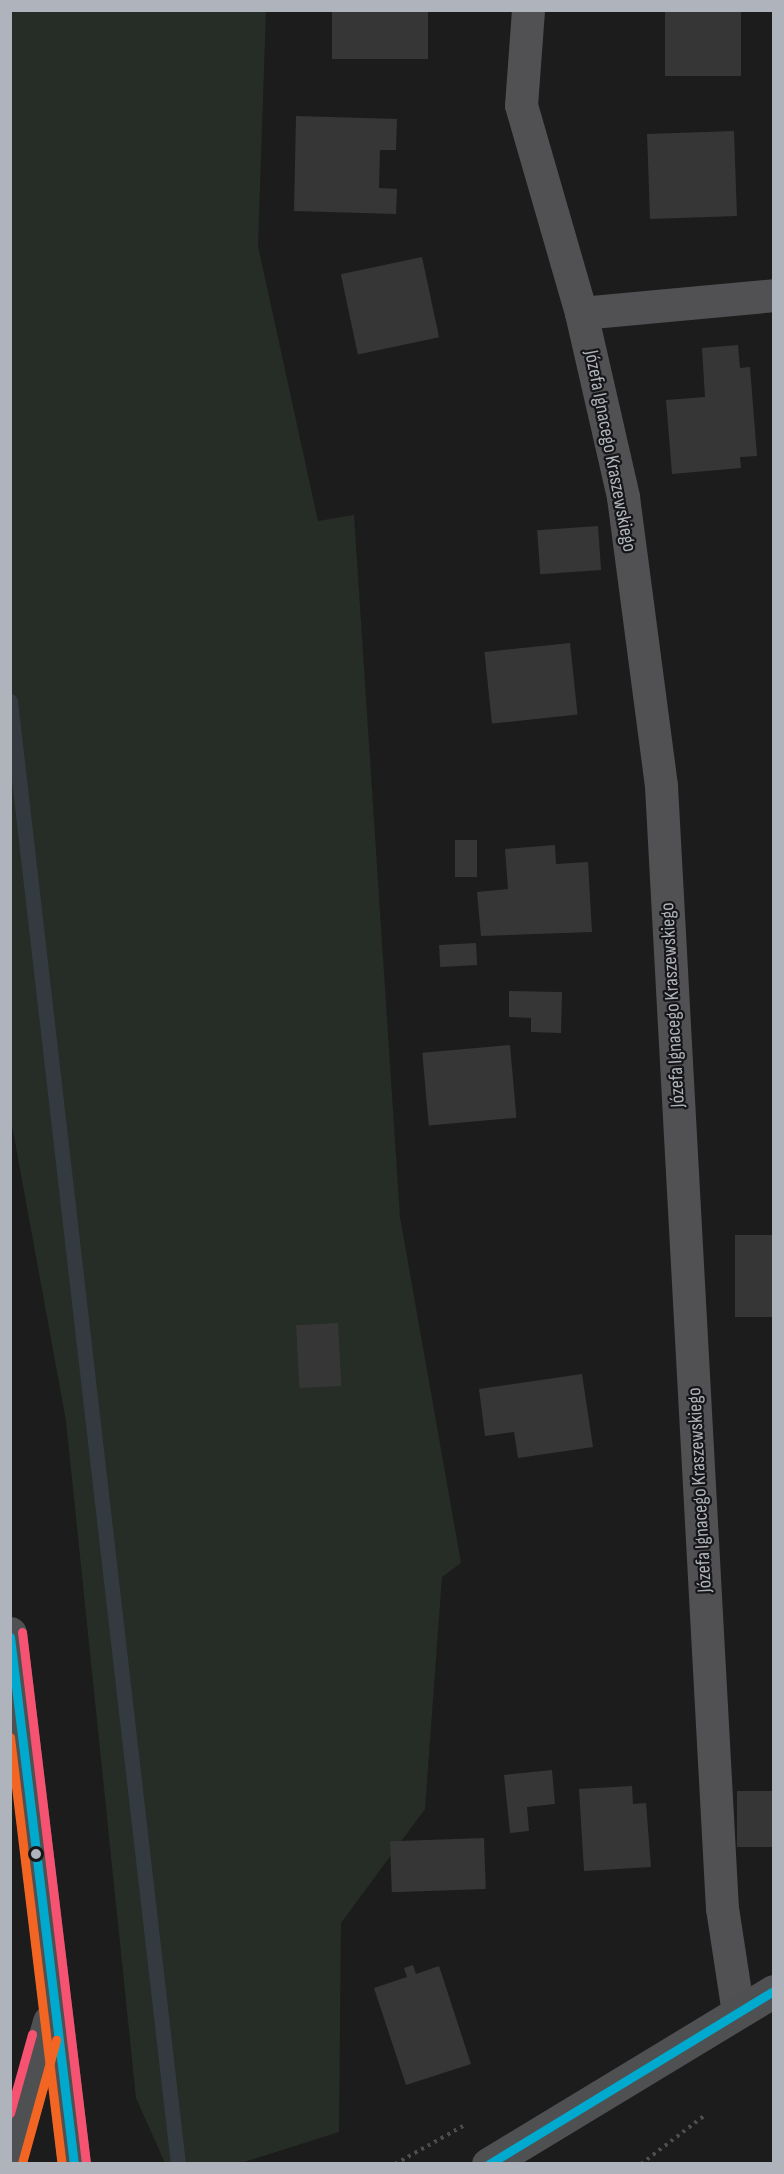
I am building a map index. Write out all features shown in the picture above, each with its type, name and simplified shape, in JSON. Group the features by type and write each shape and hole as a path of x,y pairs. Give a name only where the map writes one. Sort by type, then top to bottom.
{"street":[{"name":"Józefa Ignacego Kraszewskiego","path":"528,10 521,105 581,313 623,496 662,786 722,1908 738,2013"},
{"path":"581,313 774,296"},
{"path":"10,1633 52,2011 74,2163"},
{"path":"488,2163 774,1991"},
{"path":"10,2160 52,2011"}],"path":[{"path":"641,2163 705,2115"}],"shaded area":[{"path":"10,11 266,11 258,246 318,521 354,515 400,1217 461,1563 442,1577 425,1809 341,1923 339,2132 241,2163 165,2163 136,2098 66,1421 11,1120"}],"building":[{"path":"332,10 428,10 428,59 332,59"},
{"path":"665,10 741,10 741,76 665,76"},
{"path":"296,116 397,119 396,150 380,150 379,188 397,189 396,214 294,211"},
{"path":"734,131 737,216 650,219 647,134"},
{"path":"422,257 439,337 358,354 341,274"},
{"path":"738,345 740,368 750,367 757,456 740,457 741,468 672,474 666,400 705,397 702,348"},
{"path":"598,526 601,570 540,574 537,530"},
{"path":"570,643 578,715 492,724 484,652"},
{"path":"455,840 477,840 477,877 455,877"},
{"path":"555,845 556,864 588,862 592,932 481,936 477,892 508,889 505,849"},
{"path":"476,943 477,965 440,967 439,945"},
{"path":"509,991 562,992 561,1033 531,1032 531,1018 509,1017"},
{"path":"510,1045 516,1118 429,1125 422,1053"},
{"path":"735,1235 774,1235 774,1317 735,1317"},
{"path":"338,1323 341,1386 299,1388 296,1325"},
{"path":"582,1374 593,1447 518,1458 514,1432 485,1436 479,1389"},
{"path":"552,1770 555,1804 527,1807 529,1831 510,1833 504,1775"},
{"path":"632,1786 633,1804 646,1803 651,1867 584,1871 579,1789"},
{"path":"737,1791 774,1791 774,1847 737,1847"},
{"path":"484,1838 486,1889 392,1892 390,1841"},
{"path":"413,1965 416,1974 439,1966 471,2064 406,2085 374,1988 407,1977 404,1968"}],"waterway":[{"path":"10,701 178,2164"}],"transit line":[{"path":"22,1632 86,2163"},
{"path":"10,1637 74,2164"},
{"path":"10,1737 62,2164"},
{"path":"489,2164 774,1991"},
{"path":"10,2113 32,2034"},
{"path":"22,2163 56,2040"}]}
